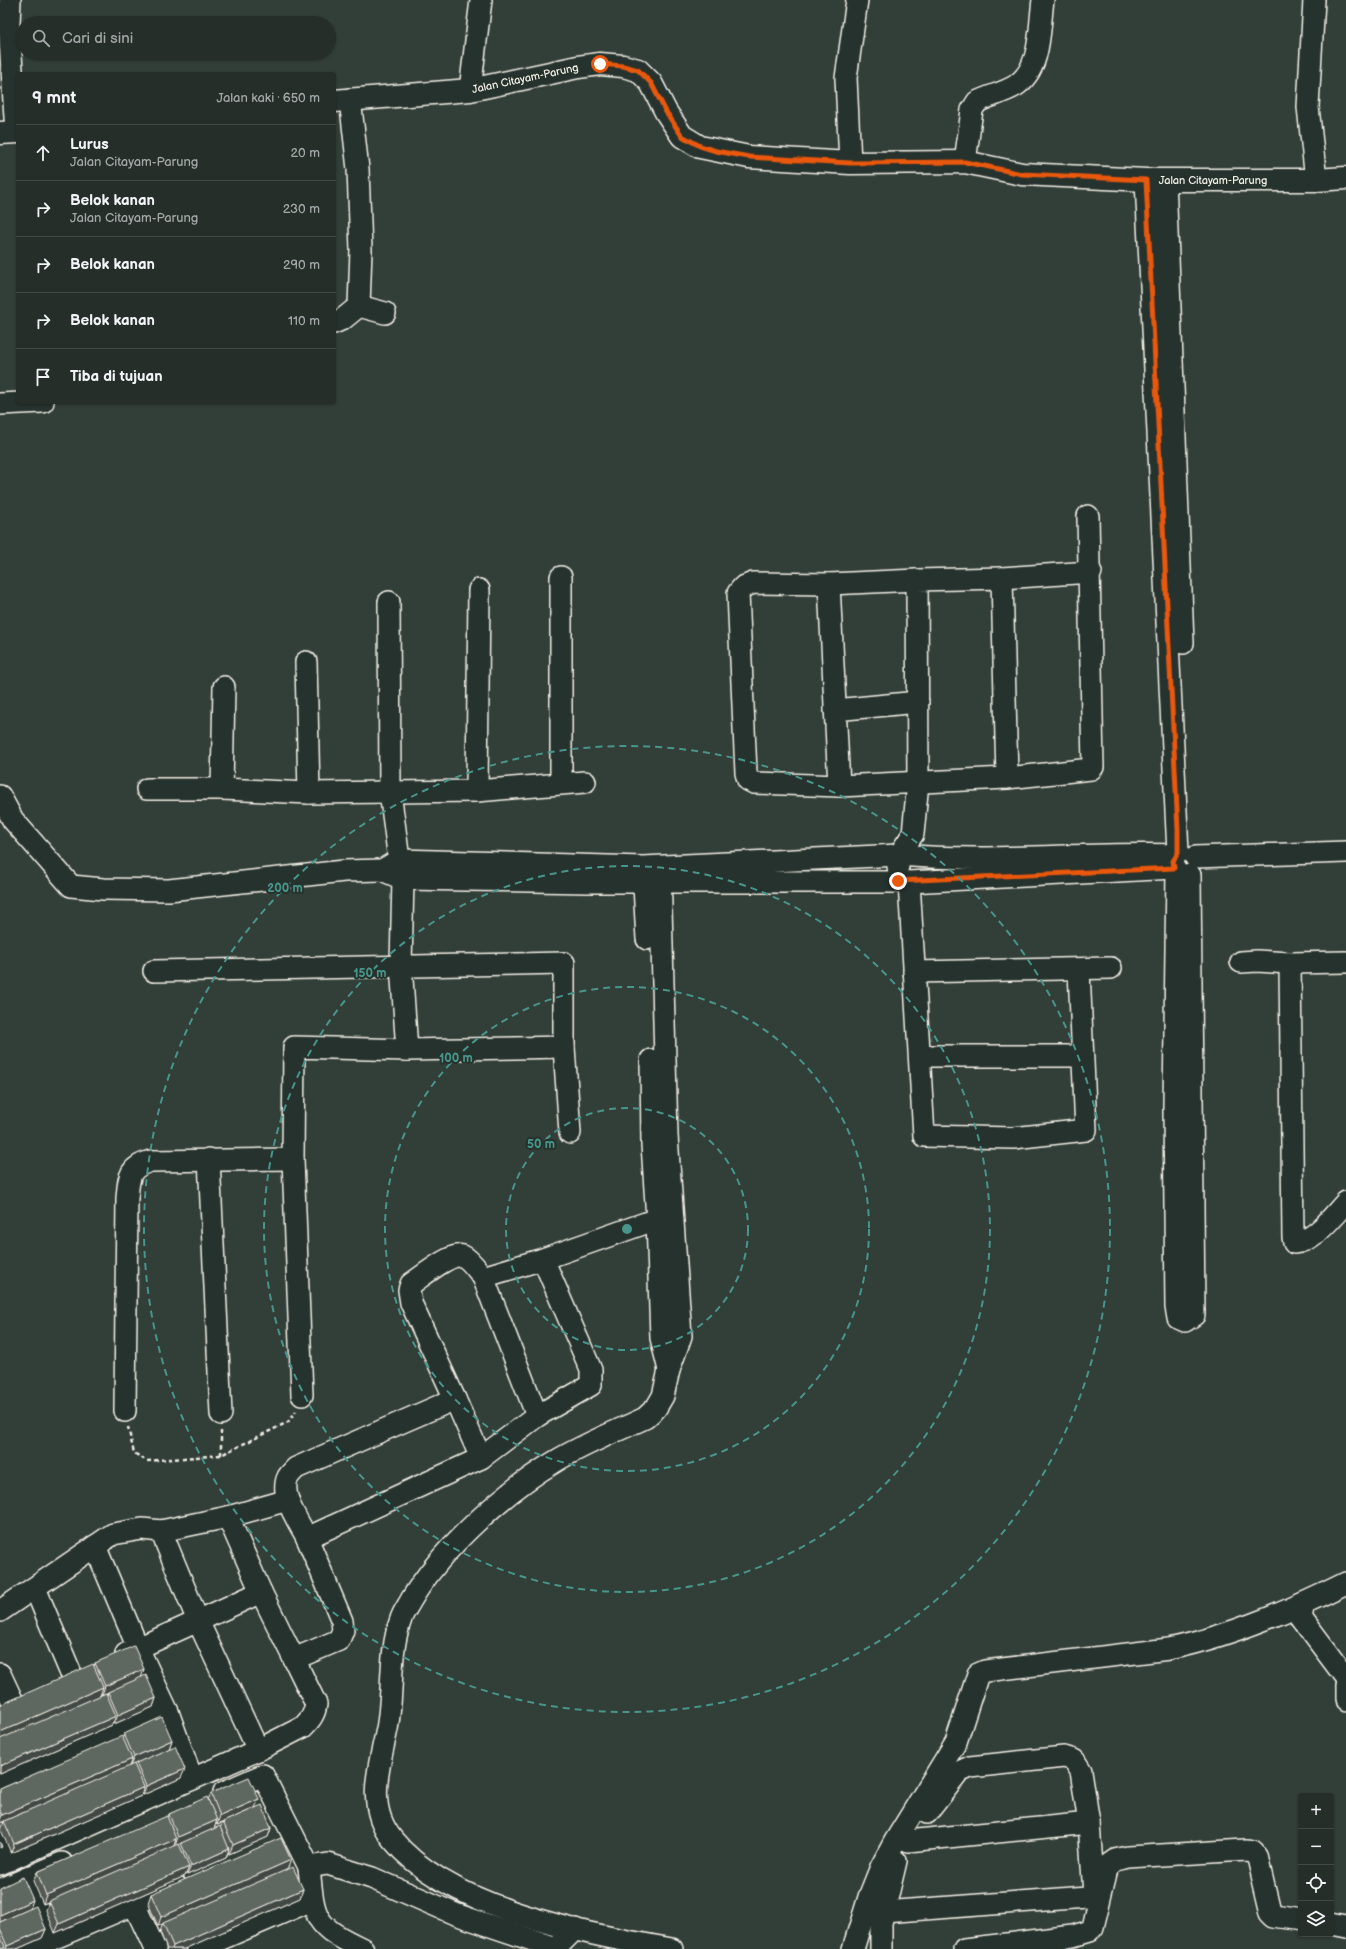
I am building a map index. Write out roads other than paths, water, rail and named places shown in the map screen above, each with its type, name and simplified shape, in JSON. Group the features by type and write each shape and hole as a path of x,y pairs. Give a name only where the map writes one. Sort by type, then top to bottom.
{"main road":[{"name":"Jalan Citayam-Parung","path":"342,100 470,90 578,67 600,64 623,66 638,70 651,83 666,112 682,136 700,146 749,157 850,163 965,162 1022,174 1156,180 1316,180 1346,178"}],"street":[{"path":"10,0 11,132"},
{"path":"470,90 481,0"},
{"path":"850,163 846,78 857,0"},
{"path":"965,162 972,110 977,102 1015,86 1030,71 1036,57 1043,0"},
{"path":"1314,0 1308,107 1316,180"},
{"path":"336,322 343,319 359,306 361,250 358,169 342,100"},
{"path":"1156,180 1184,863 1194,1315 1185,1321 1178,1318 1176,1306 1174,1108 1184,863"},
{"path":"359,306 385,313"},
{"path":"0,404 16,403"},
{"path":"1088,516 1091,572 1093,766 1091,769 1007,778 839,786 754,783 748,780 746,773 738,593 743,587 753,583 829,584 1002,578 1091,572"},
{"path":"561,577 561,783"},
{"path":"1002,578 1007,778"},
{"path":"917,580 918,782 913,834 899,856 904,881 914,972 924,1136 1013,1138 1086,1130 1079,970"},
{"path":"829,584 839,786"},
{"path":"477,791 479,590"},
{"path":"389,602 390,792 407,1050"},
{"path":"306,662 309,793"},
{"path":"222,789 224,688"},
{"path":"835,710 918,702"},
{"path":"147,789 222,789 309,793 477,791 585,782"},
{"path":"0,796 13,820 71,886 103,889 169,890 344,871 394,870 652,874 899,856 936,858 1137,854 1184,863 1243,867 1346,867"},
{"path":"913,834 936,858 937,879"},
{"path":"652,874 672,881 904,881 1346,852"},
{"path":"652,874 652,1144 662,1338 669,1370"},
{"path":"652,874 667,1136 681,1336 669,1370 663,1396 656,1408 645,1418 558,1459 517,1487 464,1534 440,1559 420,1586 401,1617 393,1650 387,1726 377,1775 375,1793 378,1810 384,1827 391,1839 419,1866 471,1895 518,1914 628,1945 672,1949"},
{"path":"1241,962 1346,962"},
{"path":"1290,962 1294,1243 1300,1242 1313,1234 1346,1202"},
{"path":"154,971 564,963 564,1047 570,1133"},
{"path":"914,972 1079,970 1111,968"},
{"path":"302,1395 293,1159 294,1047 407,1050 564,1047"},
{"path":"920,1056 1082,1056"},
{"path":"209,1159 221,1414"},
{"path":"125,1410 125,1262 129,1178 133,1170 140,1164 151,1161 293,1159"},
{"path":"483,1277 543,1259 657,1219"},
{"path":"481,1458 411,1303 409,1290 411,1284 450,1258 458,1255 464,1256 483,1277 537,1416"},
{"path":"307,1538 481,1458 537,1416 592,1385 591,1370 543,1259"},
{"path":"294,1659 339,1640 343,1630 339,1612 307,1538 288,1500 286,1487 288,1476 296,1468 455,1399"},
{"path":"0,1611 113,1534 142,1529 161,1531 228,1518 288,1500"},
{"path":"0,1839 5,1862 258,1750 303,1727 316,1711 316,1704 261,1592 228,1518"},
{"path":"161,1531 198,1621 258,1750"},
{"path":"95,1546 138,1648 168,1712 192,1779"},
{"path":"853,1949 869,1897 881,1867 895,1841 956,1742 978,1674 985,1671 1168,1649 1192,1644 1224,1634 1304,1603 1346,1583"},
{"path":"35,1588 80,1673 53,1685"},
{"path":"109,1661 261,1592"},
{"path":"1304,1603 1301,1618 1346,1678"},
{"path":"0,1674 7,1705 33,1693"},
{"path":"1346,1686 1346,1699"},
{"path":"0,1785 168,1712"},
{"path":"881,1949 881,1924 883,1912 896,1863 908,1841 959,1772 970,1767 1064,1757 1074,1760 1081,1771 1088,1824 1094,1894 1087,1896 883,1912"},
{"path":"206,1800 264,1775 287,1840 309,1867 312,1900 316,1915 324,1926 336,1936 363,1949"},
{"path":"908,1841 1088,1824"},
{"path":"964,1949 1060,1938 1090,1931 1093,1927 1108,1865 1115,1860 1128,1857 1245,1850 1252,1851 1257,1857 1270,1912 1274,1916 1298,1920"},
{"path":"0,1890 83,1854"},
{"path":"309,1867 328,1864 372,1878 455,1914 556,1948 575,1929"},
{"path":"25,1879 51,1940"},
{"path":"29,1949 192,1880"},
{"path":"198,1949 312,1900"},
{"path":"134,1904 155,1949"},
{"path":"1334,1924 1346,1926"}]}
